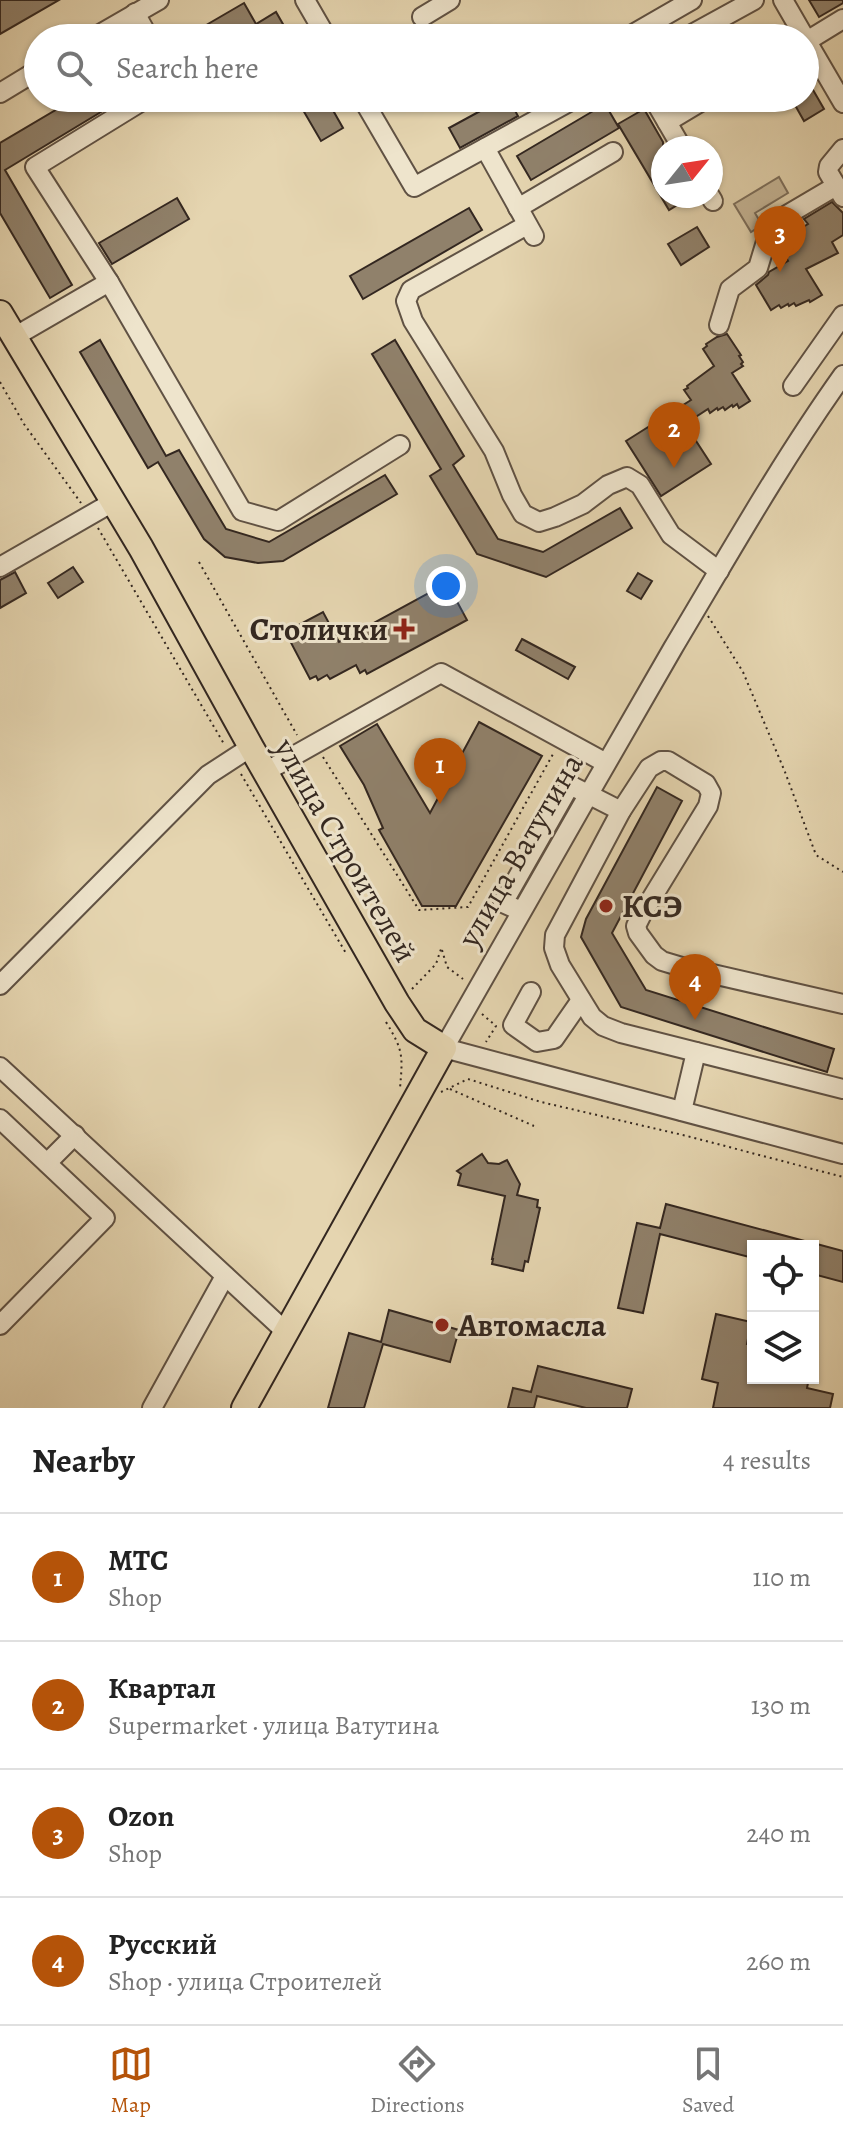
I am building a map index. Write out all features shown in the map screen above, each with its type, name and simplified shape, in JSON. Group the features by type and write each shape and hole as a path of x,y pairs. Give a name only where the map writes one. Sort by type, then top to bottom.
{"main road":[{"name":"улица Строителей","path":"0,313 141,548 242,753 265,772 415,1030 444,1048"},
{"name":"улица Ватутина","path":"244,1408 444,1048"}],"street":[{"path":"117,24 159,0"},
{"path":"305,0 319,24"},
{"path":"422,17 450,0"},
{"path":"650,24 692,0"},
{"path":"710,24 754,0"},
{"path":"783,0 797,24"},
{"path":"135,13 141,24"},
{"path":"819,32 843,19"},
{"path":"819,63 843,103"},
{"path":"0,93 24,78"},
{"path":"124,112 35,167 109,282 242,511 278,521 400,445"},
{"path":"370,112 414,187 551,112"},
{"path":"661,112 675,136"},
{"path":"667,122 684,112"},
{"path":"485,148 527,223"},
{"path":"719,325 730,289 761,263 772,226 780,219 840,192 828,172 829,166 843,149"},
{"path":"613,152 527,223 411,290 406,301 413,321 494,451 523,514 539,522 555,517 627,477 640,485 671,535 719,571"},
{"path":"14,337 109,282"},
{"path":"793,386 843,315"},
{"name":"улица Ватутина","path":"444,1048 719,571 802,435 843,375"},
{"path":"0,567 113,502"},
{"path":"265,772 441,673 606,763"},
{"path":"0,985 208,775 242,753"},
{"path":"843,1004 682,967 654,955 636,926 708,806 711,793 706,784 668,761 661,761 649,768 621,811 555,935 554,948 560,965 581,1000 592,1017 603,1026 621,1033 843,1089"},
{"path":"589,795 621,811"},
{"path":"531,992 513,1025 537,1042 554,1039 581,1000"},
{"name":"улица Строителей","path":"444,1048 843,1154"},
{"path":"682,1111 696,1052"},
{"path":"0,1067 285,1331"},
{"path":"0,1119 105,1218 0,1325"},
{"path":"47,1163 75,1135"},
{"path":"152,1408 225,1276"}],"path":[{"path":"0,382 24,424 90,515 242,753 350,959"},
{"path":"199,562 301,741 321,753 419,910 468,907 562,739"},
{"path":"698,607 710,618 743,672 816,855 843,872"},
{"path":"409,992 436,964 441,949 447,967 467,983"},
{"path":"479,1058 496,1026 482,1015 486,1004"},
{"path":"381,1013 400,1046 400,1089"},
{"path":"440,1093 468,1079 541,1102 843,1177"},
{"path":"449,1088 534,1126"}],"shaded area":[{"path":"779,177 788,193 755,213 762,225 751,232 734,204"}],"building":[{"path":"0,0 59,0 0,34"},
{"path":"809,0 843,0 843,3 819,17"},
{"path":"244,3 256,24 208,24"},
{"path":"276,12 283,24 256,24"},
{"path":"52,112 101,112 5,170 72,285 50,298 0,213 0,143"},
{"path":"304,112 334,112 343,128 321,141"},
{"path":"478,112 516,112 518,116 460,148 449,128"},
{"path":"591,112 610,112 619,128 531,180 517,156"},
{"path":"639,112 646,112 660,136 651,136 651,180 618,124"},
{"path":"799,112 819,112 804,121"},
{"path":"177,198 189,219 112,264 99,243"},
{"path":"832,202 843,213 843,235 832,242 838,253 806,269 822,295 810,302 796,306 794,303 788,304 781,308 779,305 771,310 756,285 769,272 788,261 779,245 782,240 808,224 804,219"},
{"path":"469,208 482,230 363,299 350,276"},
{"path":"697,227 709,247 681,265 668,244"},
{"path":"727,334 743,362 743,366 732,373 750,401 739,408 737,404 725,410 723,407 717,408 710,413 708,409 685,424 711,464 661,496 626,441 691,400 684,390 714,366 703,349 717,337"},
{"path":"100,340 166,456 179,450 226,529 269,542 385,475 397,494 283,561 258,563 225,557 204,539 158,462 148,468 80,352"},
{"path":"395,340 464,456 453,465 498,539 543,552 620,508 632,528 546,577 477,554 430,476 441,469 372,354"},
{"path":"73,567 83,582 58,598 48,583"},
{"path":"15,572 26,593 0,608 0,580"},
{"path":"638,573 652,581 641,599 627,591"},
{"path":"447,583 467,620 367,674 365,670 360,673 356,665 330,679 327,675 318,680 316,676 310,679 288,637 298,632 295,627 323,612 339,642"},
{"path":"522,639 575,667 568,679 516,650"},
{"path":"479,722 542,756 456,906 422,906 379,830 383,828 364,785 340,746 377,724 430,813"},
{"path":"657,787 682,801 612,933 646,990 834,1049 827,1072 621,1007 581,937 586,919"},
{"path":"482,1154 488,1163 499,1164 507,1160 520,1184 517,1195 538,1200 537,1207 540,1208 528,1262 525,1261 523,1271 492,1264 505,1196 458,1185 461,1174 457,1171"},
{"path":"666,1204 801,1240 747,1240 747,1256 660,1234 643,1313 618,1308 637,1223 660,1228"},
{"path":"819,1245 843,1251 843,1282 819,1276"},
{"path":"389,1310 459,1330 450,1362 383,1344 364,1408 328,1408 349,1333 381,1342"},
{"path":"716,1314 747,1321 747,1384 808,1384 807,1388 833,1394 830,1408 713,1408 718,1383 702,1379"},
{"path":"538,1366 632,1389 627,1408 586,1408 537,1396 534,1408 508,1408 513,1388 531,1392"}],"place":[{"name":"Ozon","path":"780,272"},
{"name":"Квартал","path":"674,468"},
{"name":"Столички","path":"404,629"},
{"name":"МТС","path":"440,804"},
{"name":"КСЭ","path":"606,906"},
{"name":"Русский","path":"695,1020"},
{"name":"Автомасла","path":"442,1325"}]}
